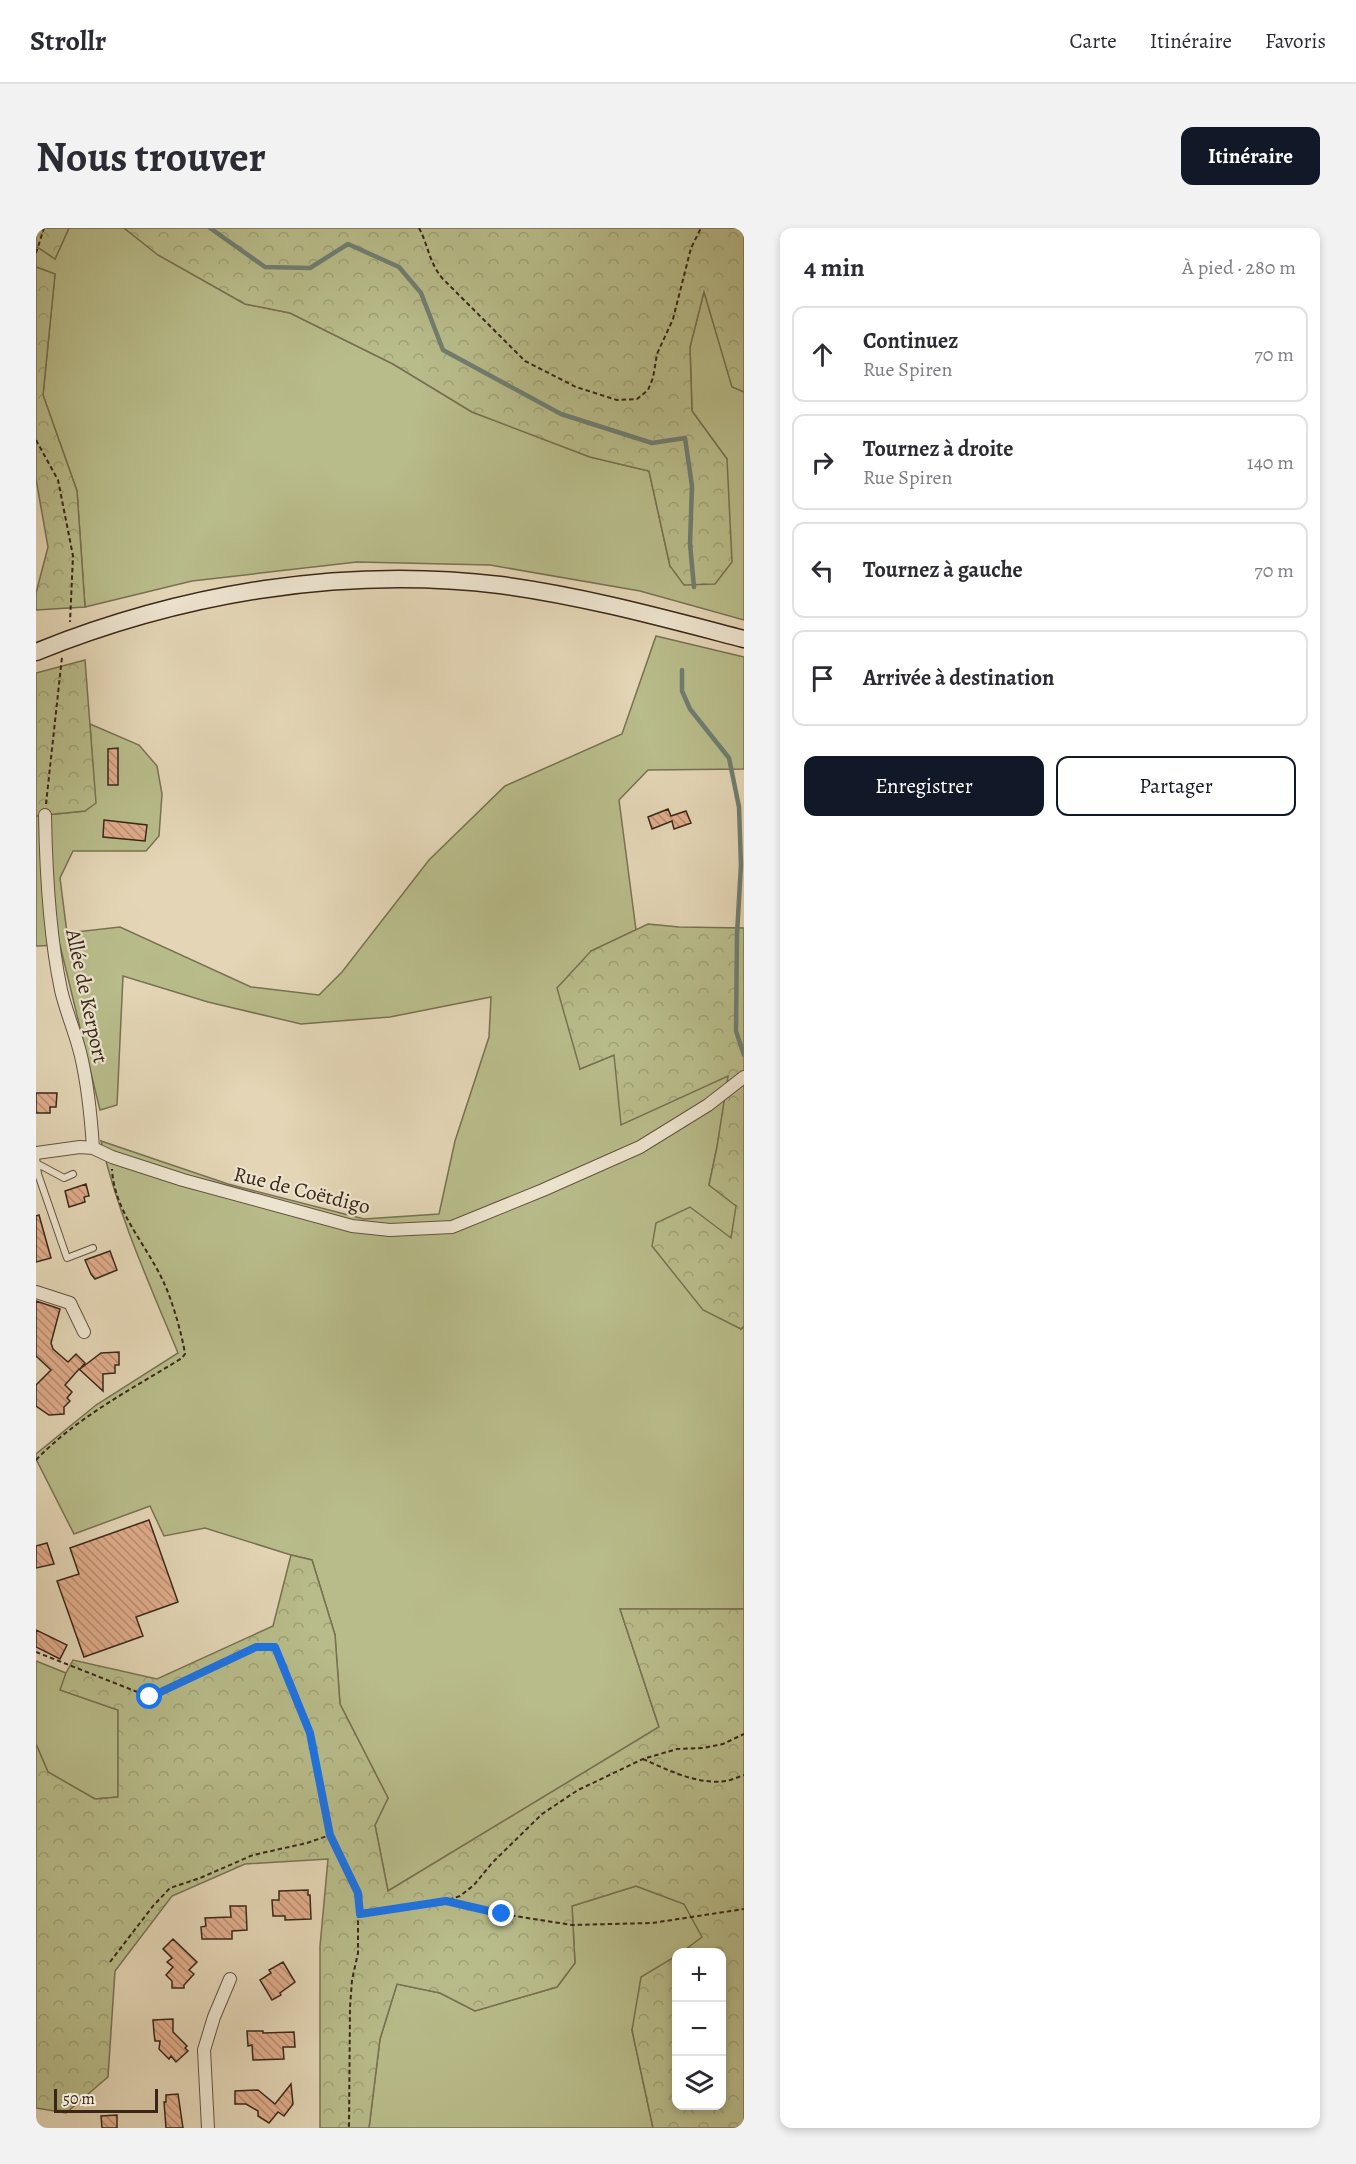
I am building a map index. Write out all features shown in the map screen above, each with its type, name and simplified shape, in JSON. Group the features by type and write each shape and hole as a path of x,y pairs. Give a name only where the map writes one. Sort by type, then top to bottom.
{"main road":[{"path":"36,652 158,610 264,589 345,581 427,579 499,585 570,596 744,639"}],"street":[{"name":"Allée de Kerport","path":"45,815 45,861 52,937 62,992 81,1056 91,1116 93,1148"},
{"name":"Rue de Coëtdigo","path":"36,1153 80,1147 93,1148 183,1180 352,1226 390,1230 452,1227 640,1147 708,1105 744,1077"},
{"path":"36,1292 70,1303 84,1332"},
{"path":"208,2128 204,2050 214,2017 230,1979"}],"lane":[{"path":"36,1157 38,1174 67,1258 93,1248"},
{"path":"36,1162 64,1178 72,1174"}],"path":[{"path":"36,228 44,230 36,253"},
{"path":"419,228 426,241 433,267 525,361 576,387 617,400 637,399 648,390 653,378 657,354 673,319 691,248 701,228"},
{"path":"36,440 58,480 72,556 71,618 64,641 45,815"},
{"path":"36,1460 48,1448 98,1410 185,1354 164,1284 128,1222 113,1184 112,1156"},
{"path":"36,1652 150,1697 256,1647 275,1647 310,1733 330,1835 358,1893 360,1914 358,1953 352,1980 350,2007 349,2128"},
{"path":"360,1914 446,1901 460,1896 474,1885 492,1863 542,1814 578,1790 643,1759 677,1749 703,1748 723,1744 744,1734"},
{"path":"643,1759 698,1780 726,1781 744,1775"},
{"path":"110,1962 153,1906 170,1888 253,1855 307,1843 330,1835"},
{"path":"446,1901 502,1914 572,1925 652,1923 744,1909"}],"green space":[{"path":"36,228 69,228 55,259 36,246"},
{"path":"69,228 124,228 158,255 245,304 290,313 393,364 472,412 590,457 649,471 670,566 727,459 692,411 690,347 704,291 732,386 744,392 744,620 640,591 490,565 357,562 192,581 85,607 77,491 43,395 55,274 36,267 36,246 55,259"},
{"path":"124,228 744,228 744,392 732,387 704,292 690,347 692,411 727,459 732,562 715,584 684,585 670,566 649,471 590,457 472,412 393,364 290,313 245,304 158,255"},
{"path":"36,267 55,274 43,395 77,491 85,607 36,610 36,593 48,547 36,479"},
{"path":"656,636 744,657 744,769 648,770 619,800 636,930 591,951 580,1069 614,1055 729,1075 709,1185 737,1206 731,1238 741,1329 744,1326 744,1609 620,1609 659,1727 388,1891 375,1825 388,1798 340,1704 335,1635 312,1560 205,1528 164,1536 150,1506 74,1534 36,1459 36,1454 96,1405 178,1353 125,1222 101,1141 228,1184 364,1219 439,1214 455,1141 489,1037 491,997 390,1017 301,1024 208,1002 123,976 117,1105 100,1110 60,945 36,946 36,816 85,811 95,803 90,724 139,745 157,766 162,794 159,836 146,851 73,851 60,878 67,933 120,927 251,987 319,995 342,972 429,860 505,786 622,734"},
{"path":"85,660 96,803 85,811 36,816 36,673"},
{"path":"648,924 744,928 744,1326 741,1329 703,1310 652,1246 656,1223 690,1207 731,1238 736,1206 709,1185 728,1076 621,1125 614,1055 580,1069 557,988 591,951"},
{"path":"291,1555 312,1560 335,1635 340,1704 388,1798 375,1825 388,1891 659,1727 620,1609 744,1609 744,2128 653,2128 632,2030 641,1977 672,1958 672,2110 726,2110 726,1948 687,1948 702,1937 684,1904 636,1886 572,1906 575,1963 557,1987 475,2011 440,1993 397,1984 380,2039 369,2128 320,2128 320,1946 328,1859 245,1864 172,1896 115,1971 108,2077 66,2113 36,2108 36,1744 48,1772 95,1799 118,1797 118,1710 60,1690 66,1673 73,1660 157,1679 273,1626"},
{"path":"36,1661 66,1673 61,1690 118,1710 118,1797 95,1799 48,1772 36,1744"},
{"path":"636,1886 684,1904 703,1938 688,1948 672,1948 672,1961 632,2030 653,2128 369,2128 380,2039 397,1984 440,1993 475,2011 557,1987 575,1963 572,1906"}],"building":[{"path":"118,748 118,785 108,785 108,749"},
{"path":"668,809 671,816 686,811 691,823 674,829 672,821 652,829 648,817"},
{"path":"104,820 147,825 145,841 103,837"},
{"path":"36,1093 57,1093 56,1107 50,1107 50,1113 36,1113"},
{"path":"86,1184 89,1196 84,1197 85,1202 69,1207 65,1191"},
{"path":"39,1215 51,1258 36,1262 36,1216"},
{"path":"110,1251 117,1270 95,1279 85,1260"},
{"path":"36,1301 60,1309 51,1343 53,1349 68,1362 76,1354 85,1363 80,1369 101,1353 119,1352 119,1365 115,1365 115,1373 103,1374 103,1391 79,1369 65,1385 72,1392 67,1398 70,1401 64,1407 64,1414 49,1415 36,1406 36,1385 51,1370 36,1356"},
{"path":"149,1520 178,1602 136,1617 143,1636 84,1657 57,1581 79,1574 70,1548"},
{"path":"47,1543 54,1564 36,1568 36,1546"},
{"path":"36,1630 67,1645 60,1659 36,1647"},
{"path":"308,1890 311,1919 285,1920 285,1916 273,1916 272,1900 279,1900 279,1891"},
{"path":"230,1906 246,1906 247,1930 232,1931 232,1939 202,1939 201,1927 206,1926 205,1918 231,1917"},
{"path":"173,1939 197,1962 189,1970 194,1974 184,1988 172,1988 172,1981 166,1975 173,1967 167,1962 172,1958 163,1949"},
{"path":"283,1962 295,1982 272,2000 260,1980 271,1973 269,1970"},
{"path":"173,2019 173,2032 187,2046 185,2048 188,2051 176,2062 171,2056 169,2059 159,2049 160,2041 155,2041 153,2020"},
{"path":"247,2031 294,2032 295,2047 283,2047 284,2059 253,2060 252,2045 248,2046"},
{"path":"291,2084 293,2104 284,2116 278,2112 269,2123 258,2116 258,2111 246,2104 235,2104 235,2091 258,2090 275,2104"},
{"path":"178,2094 183,2128 166,2128 164,2102 166,2102 166,2095"},
{"path":"117,2115 117,2128 102,2128 101,2116"}],"waterway":[{"path":"210,228 265,267 310,268 348,244 399,267 421,293 443,350 561,414 652,443 685,438 692,486 690,544 694,587"},
{"path":"682,670 682,691 690,709 729,758 739,807 741,865 737,934 736,1031 744,1055"}],"route":[{"path":"150,1697 256,1647 275,1647 310,1733 330,1835 358,1893 360,1914 446,1901 502,1914"}]}
